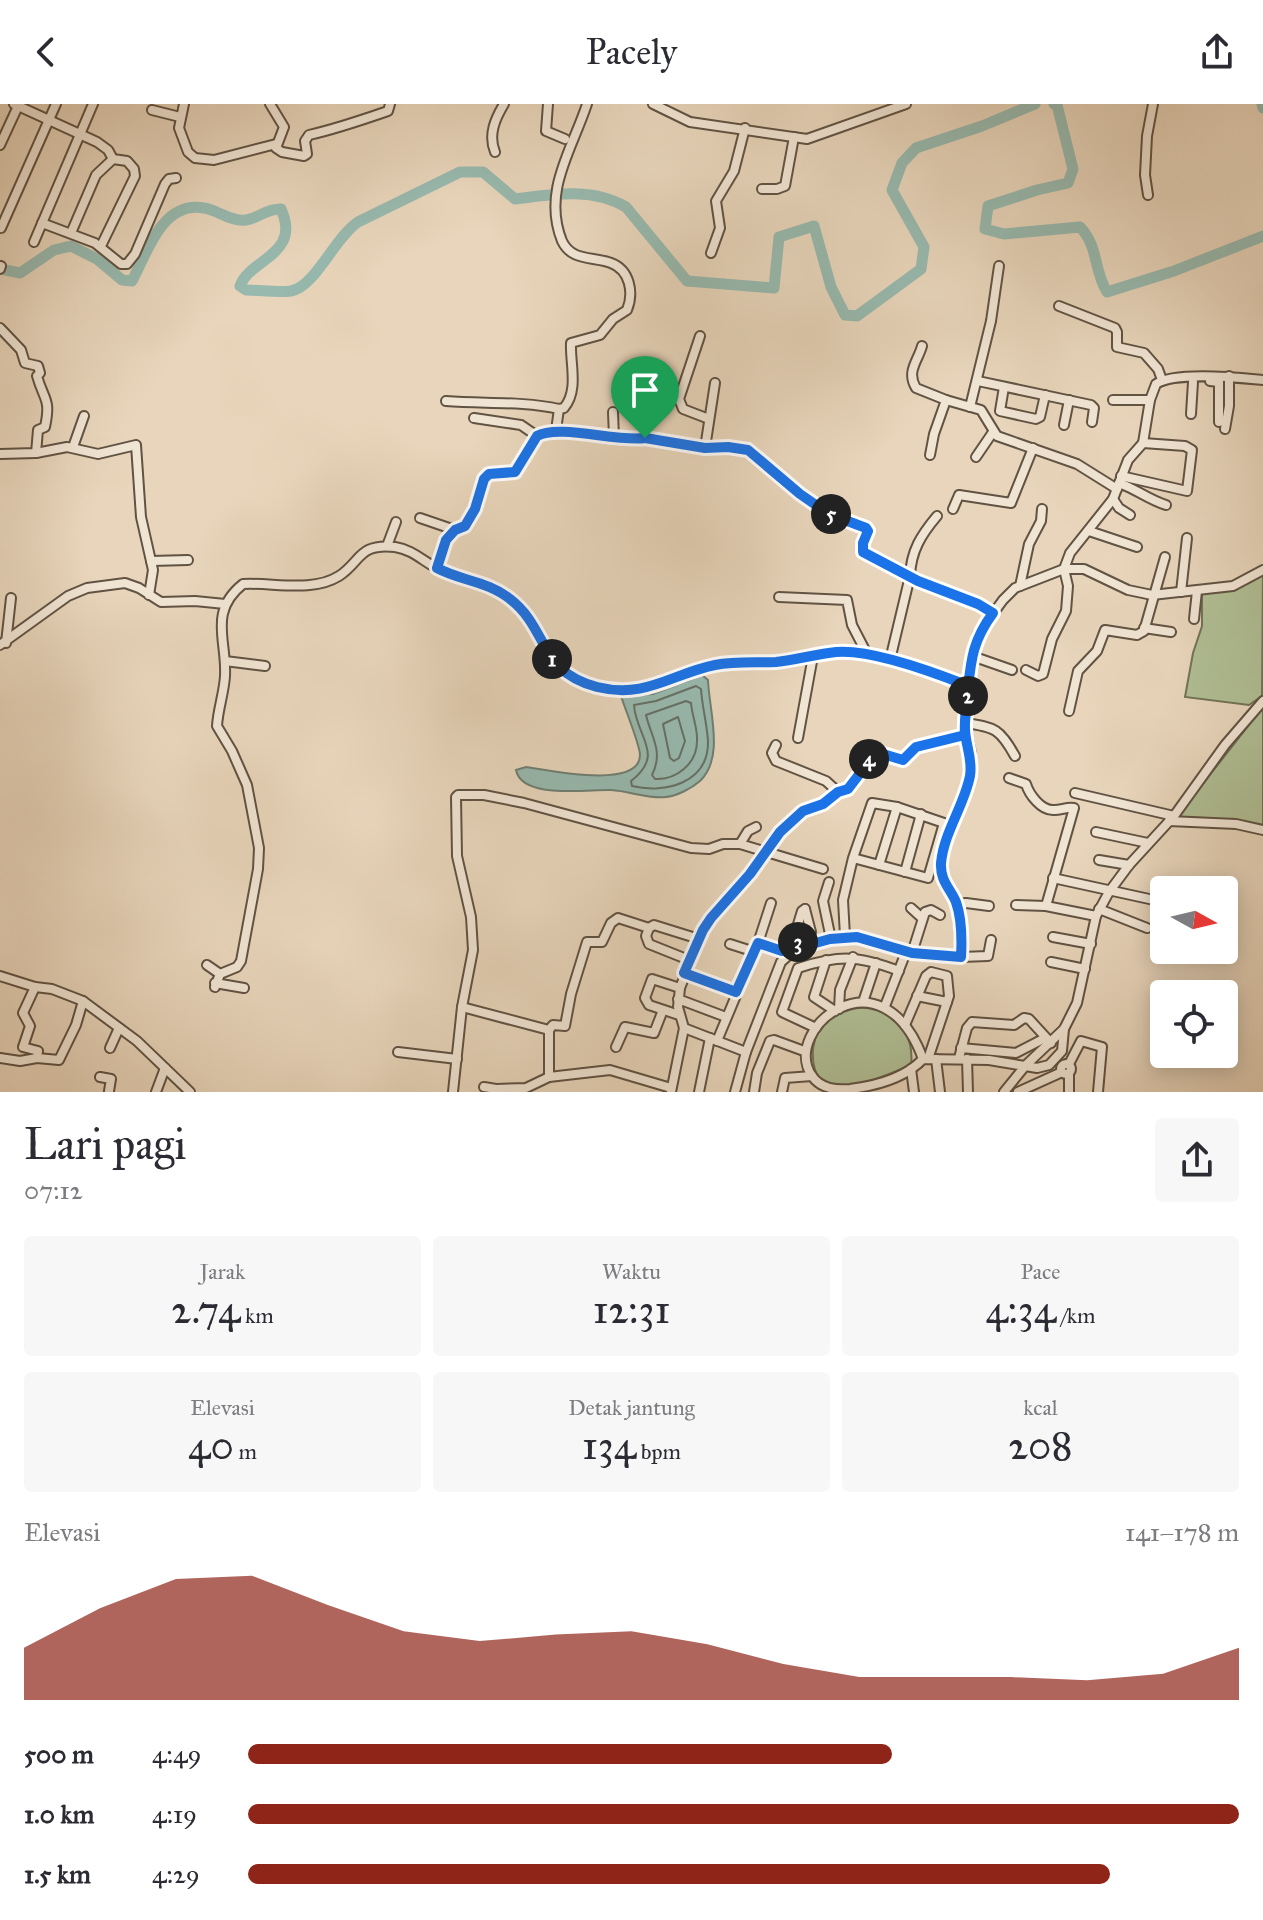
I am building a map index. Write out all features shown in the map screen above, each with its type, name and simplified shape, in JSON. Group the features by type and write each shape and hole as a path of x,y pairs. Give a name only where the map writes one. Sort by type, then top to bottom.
{"street":[{"path":"1,228 56,104"},
{"path":"34,242 93,104"},
{"path":"184,104 179,128 185,146 198,159 216,159 276,144 284,127 270,104"},
{"path":"276,144 282,152 304,156 307,154 305,141 309,135 364,121 388,111 390,104"},
{"path":"548,104 546,131 565,139"},
{"path":"446,401 514,405 536,403 564,408 569,403 573,381 571,343 604,333 613,319 627,310 631,290 625,274 611,263 585,259 568,250 561,238 555,192 557,180 587,104"},
{"path":"653,104 690,122 794,137 814,137 906,104"},
{"path":"1148,195 1145,175 1147,136 1153,104"},
{"path":"0,145 17,105 106,147 113,159"},
{"path":"495,152 493,131 501,105"},
{"path":"152,110 180,117"},
{"path":"711,253 720,228 715,204 734,171 745,128"},
{"path":"762,189 785,186 794,137"},
{"path":"71,233 96,175 113,159"},
{"path":"101,246 135,174 128,161 113,159"},
{"path":"42,223 101,246 121,264 129,264 166,181 176,178"},
{"path":"970,407 993,310 999,266"},
{"path":"1059,306 1115,328 1119,348 1144,353 1159,371 1162,380"},
{"path":"0,328 21,350 25,363 38,366 40,373 37,376 46,394 49,410 45,427 38,430 36,453"},
{"path":"700,336 679,399 683,409 709,419"},
{"path":"922,346 915,359 913,384 921,391 985,413 993,432 1001,438 1077,464 1166,505"},
{"path":"1193,380 1229,376 1263,380"},
{"path":"1026,670 1038,676 1043,674 1052,639 1066,611 1068,586 1064,569 1072,549 1113,499 1131,456 1143,443 1150,400 1156,384 1162,380 1219,382 1222,425 1229,411 1229,376"},
{"path":"1191,414 1193,380"},
{"path":"978,381 1092,406 1092,422"},
{"path":"705,448 715,383"},
{"path":"1004,387 1000,411 1036,419 1040,417 1045,395"},
{"path":"930,455 946,400"},
{"path":"1064,425 1069,400"},
{"path":"1113,400 1150,400"},
{"path":"556,430 559,409"},
{"path":"613,412 614,438"},
{"path":"73,447 84,416"},
{"path":"474,418 521,425 537,436"},
{"path":"437,568 446,540 469,520 484,479 489,474 515,472 537,436 556,430 614,438 661,439 754,453 800,494 829,514 866,528 863,552 993,613"},
{"path":"976,457 993,432"},
{"path":"1119,483 1187,491 1192,450 1185,446 1143,443"},
{"path":"0,454 36,453 73,447 98,454 136,445 141,517 153,570 149,595"},
{"path":"953,509 959,495 1011,503 1033,448"},
{"path":"1113,499 1119,508 1130,515"},
{"path":"1020,586 1029,544 1041,521 1042,509"},
{"path":"890,660 916,545 937,516"},
{"path":"420,518 455,530"},
{"path":"387,546 396,522"},
{"path":"1089,531 1137,547"},
{"path":"1181,592 1187,538"},
{"path":"217,981 241,961 260,858 247,785 217,726 225,661 220,631 225,604 243,584 282,587 331,580 341,575 366,551 387,546 409,550 437,568 485,584 511,599 527,617 563,672 573,679 614,690 643,689 711,666 776,662 836,652 867,654 890,660 967,687"},
{"path":"1069,711 1078,671 1094,657 1105,630 1142,633 1165,557"},
{"path":"151,561 188,560"},
{"path":"961,957 961,928 956,904 942,879 941,866 950,829 970,775 971,753 965,723 972,656 978,634 993,613 1013,590 1064,569 1084,569 1128,590 1152,595 1233,586 1263,570"},
{"path":"3,644 76,591 125,583 161,602 225,604"},
{"path":"1194,619 1197,591"},
{"path":"779,597 847,600 852,625 867,654"},
{"path":"3,644 11,598"},
{"path":"1144,628 1171,632"},
{"path":"798,738 813,656"},
{"path":"972,656 1012,670"},
{"path":"225,661 265,666"},
{"path":"1004,1092 1048,1041 1064,1029 1077,1003 1098,912 1109,892 1172,818 1225,745 1263,701"},
{"path":"965,723 995,729 1005,738 1015,756"},
{"path":"484,1087 495,1091 526,1088 549,1077 610,1070 671,1090 684,1028 678,999 689,960 711,918 750,874 764,852 792,819 848,789 874,755 883,754 903,760 916,747 965,735"},
{"path":"776,745 772,753 776,761 826,781 838,792"},
{"path":"1009,778 1026,784 1027,790 1050,811 1074,808 1046,906"},
{"path":"1075,793 1172,818 1236,824 1263,830"},
{"path":"453,1092 473,939 457,856 458,795 484,795 524,803 700,849 740,844 823,869"},
{"path":"845,936 843,912 856,857 872,803 876,801 943,821 930,877 856,857"},
{"path":"879,865 897,807"},
{"path":"905,872 921,814"},
{"path":"740,844 748,831 756,827"},
{"path":"1096,832 1148,843"},
{"path":"1099,860 1129,865"},
{"path":"1053,878 1150,900"},
{"path":"829,882 823,901 831,939"},
{"path":"699,1092 713,1040 756,947 771,903"},
{"path":"956,904 989,906"},
{"path":"1016,905 1098,912 1147,928"},
{"path":"911,908 922,918"},
{"path":"885,1006 922,918 928,910 940,915"},
{"path":"549,1077 549,1030 553,1025 565,1025 580,958 588,941 602,942 611,924 618,918 699,939"},
{"path":"651,927 646,936 649,944 689,960"},
{"path":"730,944 782,951 797,944 845,936 867,939 909,953 961,957 988,956 991,940"},
{"path":"1053,937 1091,944"},
{"path":"735,1092 746,1052 781,962 797,944"},
{"path":"816,1028 784,1015 782,1007 798,968 853,957 899,971"},
{"path":"837,1010 840,990 853,957"},
{"path":"826,960 814,997 837,1010"},
{"path":"1051,962 1085,969"},
{"path":"863,1002 876,963"},
{"path":"207,965 217,981 244,988"},
{"path":"905,1025 926,976 931,972 947,976 950,991 929,1059"},
{"path":"684,973 736,992"},
{"path":"0,976 52,989 83,1001 137,1041 190,1092"},
{"path":"679,1015 646,1003 649,981 680,988"},
{"path":"35,987 23,1013 30,1024 23,1047 38,1051 37,1058"},
{"path":"917,996 947,1002"},
{"path":"678,999 726,1017"},
{"path":"0,1058 59,1060 76,1025 83,1001"},
{"path":"940,1092 929,1059 905,1025 885,1006 863,1002 837,1010 816,1028 804,1051 812,1076 820,1088 842,1091 866,1089 929,1059 963,1058 1037,1068 1065,1066"},
{"path":"462,1007 549,1030"},
{"path":"616,1047 625,1027 654,1033 663,1010"},
{"path":"968,1092 961,1048 972,1022 1014,1025 1024,1018 1029,1019 1048,1041"},
{"path":"110,1048 119,1028"},
{"path":"684,1028 746,1052"},
{"path":"1064,1029 1069,1092"},
{"path":"754,1092 757,1073 770,1041 804,1051"},
{"path":"961,1048 1016,1053 1048,1041"},
{"path":"1018,1092 1065,1066 1081,1041 1102,1047 1098,1092"},
{"path":"398,1052 457,1059"},
{"path":"156,1092 165,1068"},
{"path":"911,1069 914,1092"},
{"path":"782,1092 785,1078 812,1076"},
{"path":"100,1077 111,1079 109,1092"},
{"path":"889,1080 889,1092"}],"green space":[{"path":"1263,572 1262,696 1249,705 1185,697 1193,653 1202,626 1202,593"},
{"path":"1263,707 1263,827 1176,818"},
{"path":"854,1005 876,1007 894,1017 908,1039 911,1065 855,1084 821,1083 813,1057 818,1031 830,1017"}],"water":[{"path":"702,675 708,680 714,747 708,771 689,789 666,797 611,790 558,791 530,786 516,770 526,767 591,775 625,772 636,766 640,755 621,696 653,694"}],"waterway":[{"path":"0,269 20,273 54,250 71,246 97,259 122,280 132,281 158,231 177,212 204,208 246,220 281,209 286,224 285,237 272,255 253,269 240,286 246,290 291,291 308,281 358,222 460,172 483,172 515,199 586,194 626,207 687,281 774,288 779,237 814,226 831,287 845,315 857,316 921,269 924,247 892,190 902,163 916,148 1035,104"},
{"path":"1054,104 1057,105 1073,169 1068,183 988,206 985,229 1004,234 1080,227 1090,242 1107,292 1174,271 1263,236"},
{"path":"1262,104 1263,108"}],"route":[{"path":"645,438 632,440 556,430 537,436 515,472 489,474 484,479 475,509 465,526 455,530 446,540 437,568 485,584 511,599 527,617 545,650 563,672 573,679 599,687 643,689 719,664 776,662 836,652 867,654 966,685 968,692 965,732 971,772 950,829 941,866 942,879 955,899 958,912 961,957 912,953 867,939 845,936 801,947 799,941 782,951 758,943 736,992 684,973 711,918 792,819 829,801 838,792 843,793 870,758 878,753 903,760 916,747 965,735 965,732 965,717 968,692 968,672 970,662 978,634 993,613 918,581 863,552 868,529 829,514 800,494 754,453 645,438"}]}
